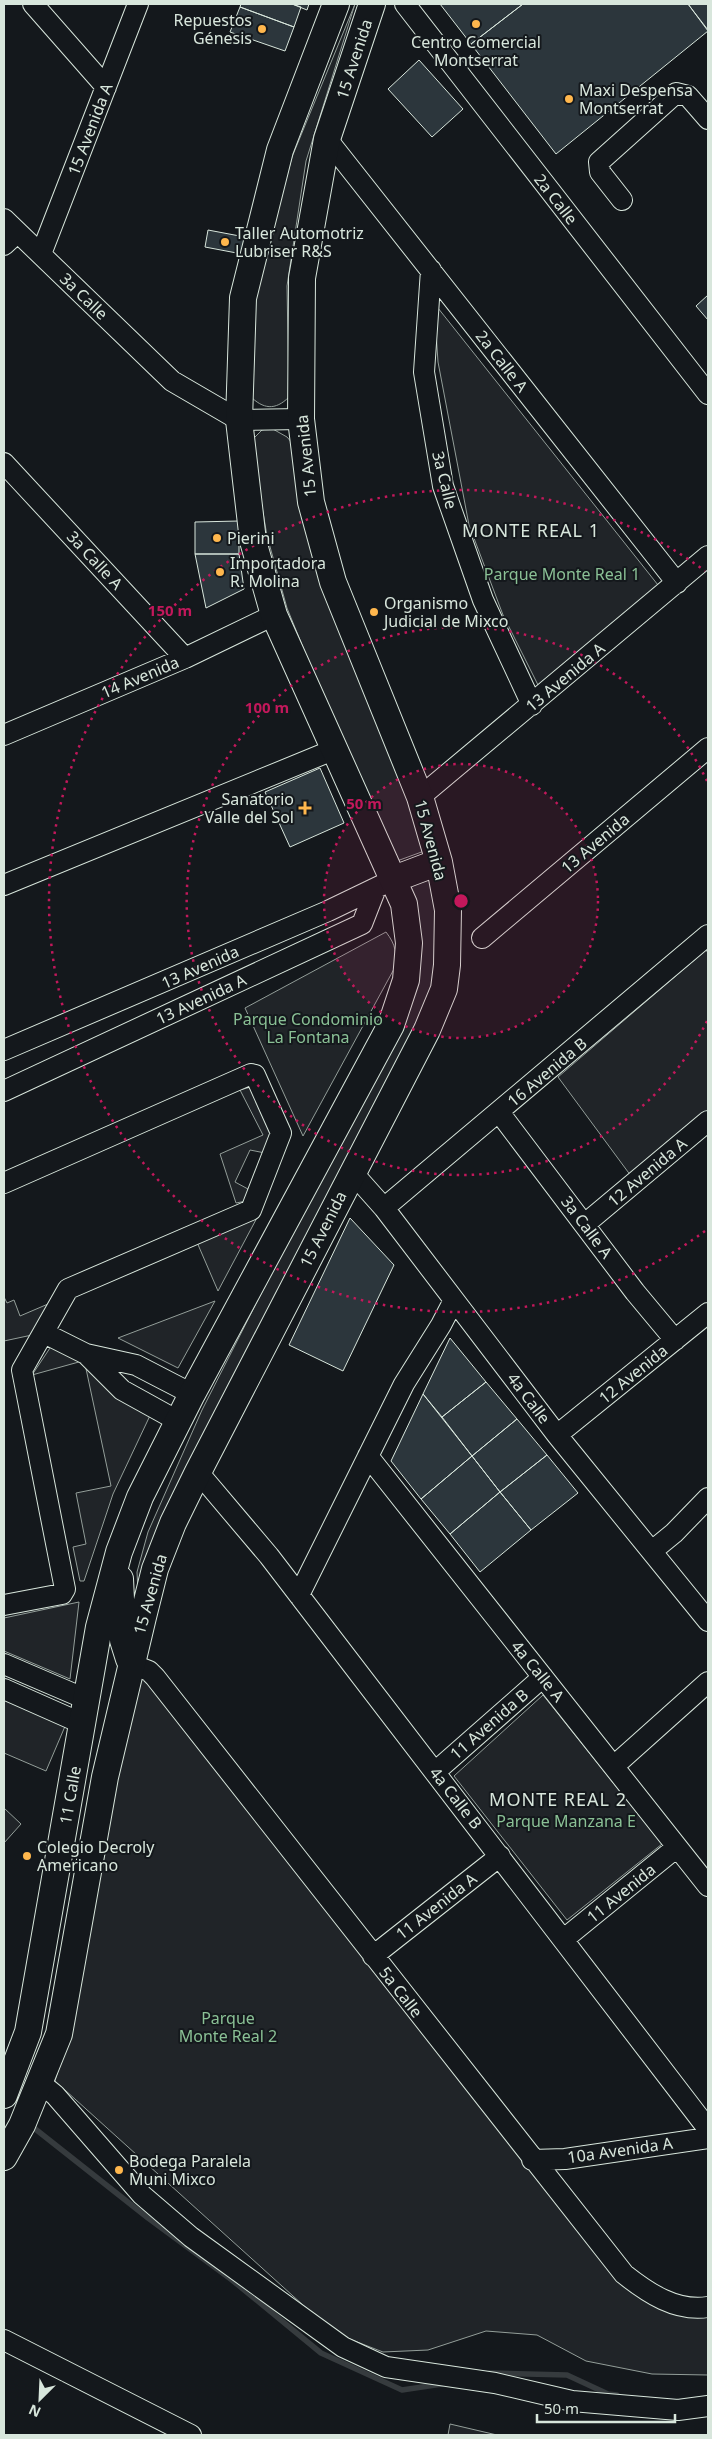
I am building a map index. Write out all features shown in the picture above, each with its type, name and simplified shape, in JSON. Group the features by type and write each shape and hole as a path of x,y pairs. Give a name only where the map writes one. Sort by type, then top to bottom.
{"main road":[{"name":"15 Avenida","path":"131,1664 155,1569 172,1523 427,1030 444,989 447,965 448,910 439,862 420,797 333,582 311,502 301,419 302,278 327,138 372,4"},
{"name":"15 Avenida","path":"119,1552 171,1417 185,1390 250,1286 391,1025 406,980 409,943 404,904 385,883 333,750 274,615 253,541 240,420 243,298 280,150 336,5"},
{"path":"385,883 439,862"},
{"path":"119,1552 123,1640 131,1664"},
{"name":"11 Calle","path":"4,2095 28,2032 86,1712 99,1627 119,1552"},
{"name":"11 Calle","path":"4,2157 22,2125 59,2034 105,1777 131,1664"}],"street":[{"path":"33,4 106,86"},
{"name":"15 Avenida A","path":"41,254 138,4"},
{"name":"2a Calle","path":"405,4 708,394"},
{"path":"622,200 600,172 599,162 672,95 680,93 688,96 708,119"},
{"name":"2a Calle A","path":"327,138 676,583"},
{"name":"3a Calle","path":"8,232 41,254 172,382 240,420"},
{"name":"3a Calle","path":"431,270 424,372 443,486 483,600 532,705"},
{"path":"240,420 301,419"},
{"name":"3a Calle A","path":"4,463 185,658"},
{"name":"13 Avenida A","path":"420,797 708,556"},
{"name":"14 Avenida","path":"7,729 185,658 274,615"},
{"name":"13 Avenida","path":"482,938 708,748"},
{"path":"4,885 333,750"},
{"name":"13 Avenida A","path":"4,1091 362,924 385,883"},
{"name":"13 Avenida","path":"4,1050 328,911 385,883"},
{"name":"16 Avenida B","path":"384,1208 708,935"},
{"path":"4,1183 250,1074 254,1075 282,1133 250,1210 68,1289 22,1370 65,1589 62,1594 4,1605"},
{"name":"3a Calle A","path":"499,1112 635,1292 675,1340"},
{"name":"12 Avenida A","path":"585,1224 708,1121"},
{"name":"4a Calle","path":"352,1172 384,1208 557,1435 708,1621"},
{"path":"299,1595 404,1384 441,1325 454,1300"},
{"name":"12 Avenida","path":"557,1435 708,1313"},
{"path":"44,1333 86,1354 136,1365 185,1390"},
{"path":"86,1354 122,1390 171,1417"},
{"name":"4a Calle A","path":"368,1456 708,1886"},
{"name":"4a Calle B","path":"198,1472 269,1556 708,2129"},
{"path":"652,1551 674,1533 708,1498"},
{"path":"4,1664 86,1712"},
{"name":"5a Calle","path":"131,1664 149,1671 155,1677 532,2160 624,2274 644,2290 682,2308 708,2307"},
{"name":"11 Avenida B","path":"435,1772 543,1677"},
{"path":"614,1766 708,1682"},
{"path":"4,1689 86,1712"},
{"name":"11 Avenida","path":"564,1939 677,1846"},
{"name":"11 Avenida A","path":"373,1956 500,1856"},
{"path":"39,2082 54,2095 142,2195 191,2237 343,2347 386,2367 495,2383 572,2401 678,2410 708,2406"},
{"name":"10a Avenida A","path":"532,2160 565,2159 708,2138"},
{"path":"4,2340 191,2435"}],"green space":[{"path":"355,4 306,161 287,286 289,397 279,405 264,406 250,396 256,292 292,157"},
{"name":"Parque Monte Real 1","path":"434,303 658,585 538,685 503,615 469,525 438,362"},
{"path":"271,428 287,437 293,444 427,850 397,861 344,748 287,608 267,536 251,441 262,430"},
{"path":"430,875 439,905 435,981 420,1020 139,1613 137,1572 148,1532 202,1410 417,987 421,947 417,911 410,884"},
{"name":"Parque Condominio La Fontana","path":"386,932 395,949 394,969 303,1136 245,1008"},
{"path":"706,950 708,953 708,1110 631,1176 558,1077"},
{"path":"251,1087 273,1136 265,1153 250,1150 235,1182 248,1189 246,1201 236,1203 220,1154 263,1135 240,1090"},
{"path":"259,1214 218,1291 196,1240"},
{"path":"4,1297 7,1303 14,1300 20,1316 48,1304 32,1335 4,1341"},
{"path":"215,1301 178,1368 118,1338"},
{"path":"56,1343 86,1360 32,1375 50,1348"},
{"path":"85,1364 155,1405 113,1494 84,1581 80,1581 73,1547 86,1544 76,1493 111,1486"},
{"path":"79,1602 70,1679 4,1651 4,1618"},
{"name":"Parque Monte Real 2","path":"142,1666 621,2275 708,2311 708,2375 652,2374 586,2361 537,2335 486,2331 428,2350 383,2352 334,2333 55,2081 68,2037 108,1778"},
{"name":"Parque Manzana E","path":"543,1695 662,1844 567,1920 454,1776"},
{"path":"4,1696 66,1724 46,1771 4,1753"},
{"path":"4,1808 21,1824 4,1843"},
{"path":"450,2424 497,2435 448,2435"}],"building":[{"path":"241,4 292,4 301,7 294,27 240,7"},
{"path":"292,4 309,4 307,10"},
{"name":"Centro Comercial Montserrat","path":"440,4 523,4 471,44"},
{"name":"Maxi Despensa Montserrat","path":"523,4 688,4 708,31 556,154 471,44"},
{"path":"688,4 708,4 708,30"},
{"name":"Repuestos Génesis","path":"240,7 294,27 285,51 230,32"},
{"path":"419,60 463,109 432,137 388,89"},
{"name":"Taller Automotriz Lubriser R&S","path":"208,230 245,237 242,254 205,247"},
{"path":"708,295 708,320 696,306"},
{"name":"Pierini","path":"239,521 239,554 195,554 195,522"},
{"name":"Importadora R. Molina","path":"195,554 239,554 244,589 206,608"},
{"name":"Sanatorio Valle del Sol","path":"320,768 344,823 290,847 265,792"},
{"path":"350,1218 394,1265 343,1371 289,1345"},
{"path":"450,1338 486,1382 442,1417 423,1394"},
{"path":"486,1382 517,1419 472,1456 442,1417"},
{"path":"423,1394 472,1456 421,1499 391,1461"},
{"path":"517,1419 547,1455 500,1492 472,1456"},
{"path":"547,1455 578,1493 531,1530 500,1492"},
{"path":"472,1456 500,1492 450,1534 421,1499"},
{"path":"500,1492 531,1530 480,1572 450,1534"}],"waterway":[{"path":"34,2128 148,2218 232,2280 321,2353 402,2390 442,2384"},
{"path":"490,2373 567,2375 608,2394 617,2395"}],"place":[{"name":"Centro Comercial Montserrat","path":"476,24"},
{"name":"Repuestos Génesis","path":"262,29"},
{"name":"Maxi Despensa Montserrat","path":"569,99"},
{"name":"Taller Automotriz Lubriser R&S","path":"225,242"},
{"name":"Pierini","path":"217,538"},
{"name":"Importadora R. Molina","path":"220,572"},
{"name":"Organismo Judicial de Mixco","path":"374,612"},
{"name":"Sanatorio Valle del Sol","path":"305,808"},
{"name":"Colegio Decroly Americano","path":"27,1856"},
{"name":"Bodega Paralela Muni Mixco","path":"119,2170"}],"district":[{"name":"MONTE REAL 1","path":"531,530"},
{"name":"MONTE REAL 2","path":"558,1799"}]}
